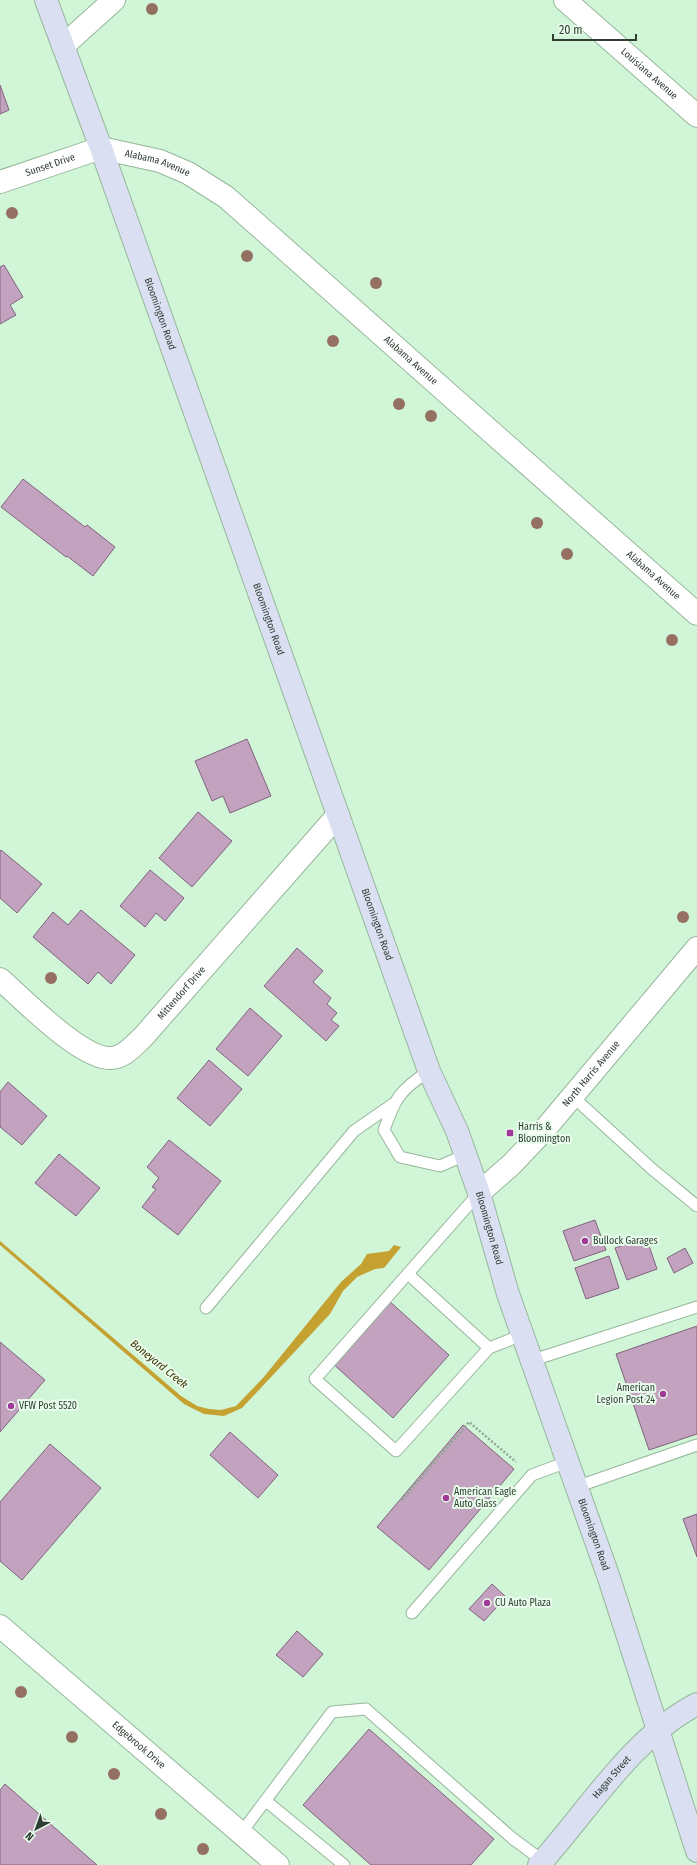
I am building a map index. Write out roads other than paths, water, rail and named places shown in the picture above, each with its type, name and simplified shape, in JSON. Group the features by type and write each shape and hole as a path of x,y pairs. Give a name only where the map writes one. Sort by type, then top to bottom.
{"main road":[{"name":"Bloomington Road","path":"46,0 101,148 429,1071 456,1131 479,1193 508,1294 638,1666 657,1730 697,1851"},
{"name":"Hagan Street","path":"541,1863 624,1764 657,1730 697,1704"}],"street":[{"path":"63,46 114,0"},
{"name":"Louisiana Avenue","path":"564,0 697,116"},
{"name":"Sunset Drive","path":"0,182 101,148"},
{"name":"Alabama Avenue","path":"101,148 160,161 188,173 226,198 697,614"},
{"name":"Mittendorf Drive","path":"0,979 76,1045 100,1057 112,1058 125,1054 144,1037 338,815"},
{"name":"North Harris Avenue","path":"479,1193 512,1164 572,1096 697,948"},
{"name":"Edgebrook Drive","path":"0,1626 278,1865"}],"lane":[{"path":"206,1308 354,1131 392,1104 410,1084 429,1071"},
{"path":"572,1096 652,1169 697,1206"},
{"path":"392,1104 384,1130 400,1157 440,1166 465,1154"},
{"path":"479,1193 315,1379 396,1451 489,1348 522,1335"},
{"path":"408,1274 489,1348"},
{"path":"530,1360 697,1307"},
{"path":"576,1487 697,1445"},
{"path":"412,1614 532,1475 567,1462"},
{"path":"241,1833 332,1712 366,1709 541,1863"},
{"path":"266,1800 344,1865"}],"place":[{"name":"Harris & Bloomington","path":"510,1133"},
{"name":"Bullock Garages","path":"585,1241"},
{"name":"American Legion Post 24","path":"663,1394"},
{"name":"VFW Post 5520","path":"11,1406"},
{"name":"American Eagle Auto Glass","path":"446,1498"},
{"name":"CU Auto Plaza","path":"487,1603"}],"water label":[{"name":"Boneyard Creek","path":"159,1364"}]}
